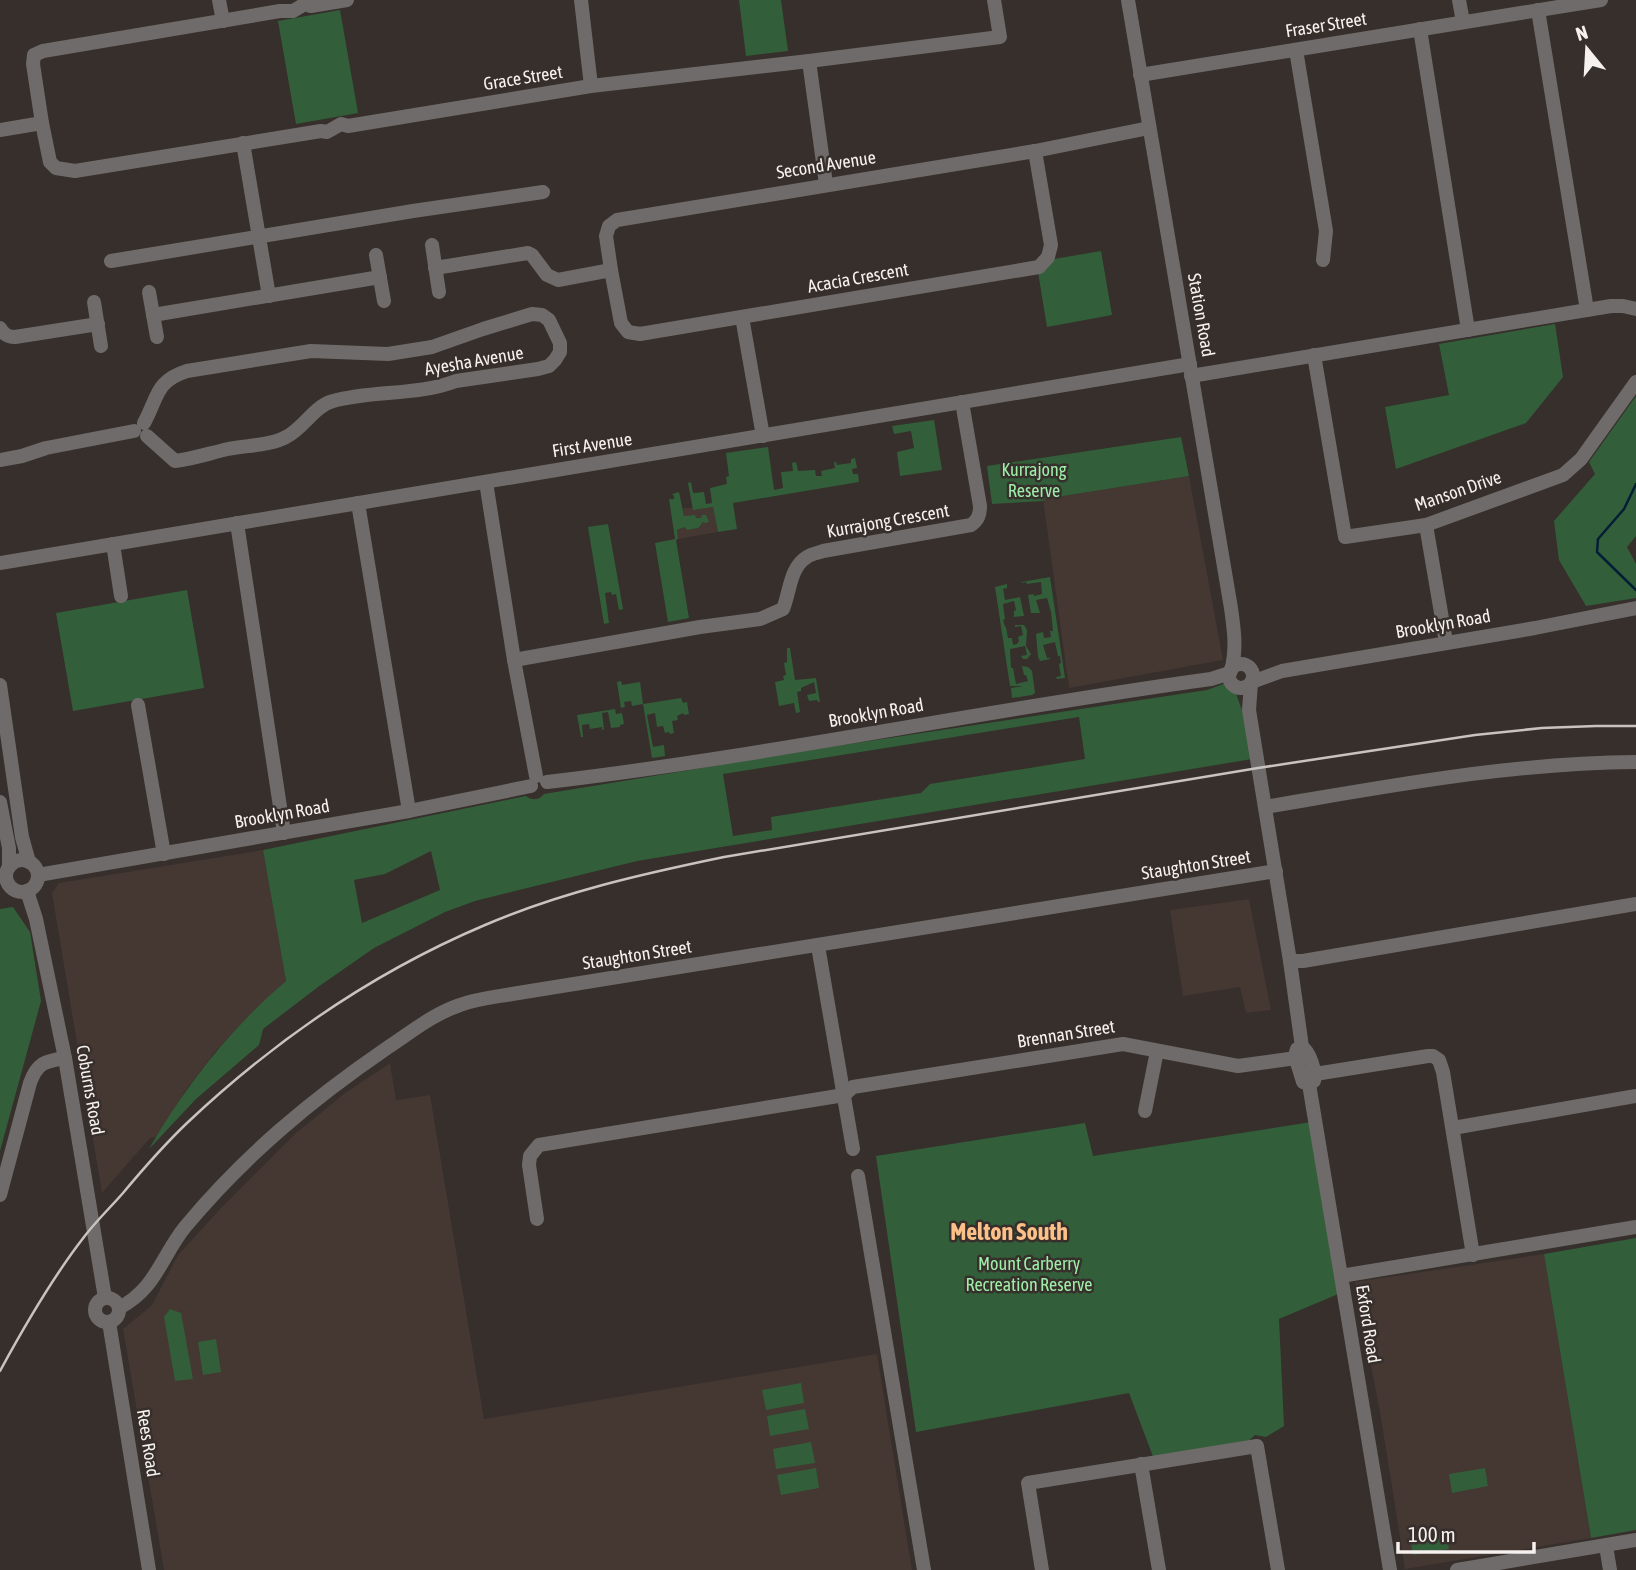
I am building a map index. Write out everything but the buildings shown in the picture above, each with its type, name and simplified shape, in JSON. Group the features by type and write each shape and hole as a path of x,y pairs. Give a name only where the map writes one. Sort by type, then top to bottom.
{"street":[{"path":"219,0 223,21"},
{"path":"0,130 42,123 33,64 34,55 44,51 293,11 304,4 311,6 347,0"},
{"path":"580,0 591,86"},
{"name":"Grace Street","path":"42,123 50,162 56,168 75,171 327,132 341,124 348,126 591,86 1000,37 994,0"},
{"name":"Station Road","path":"1128,0 1236,638 1251,675"},
{"path":"1459,0 1463,22"},
{"name":"Fraser Street","path":"1140,75 1601,0"},
{"path":"1538,10 1587,310"},
{"path":"1420,29 1468,330"},
{"path":"1296,50 1326,231 1323,260"},
{"path":"809,61 826,184"},
{"name":"Second Avenue","path":"611,271 608,226 617,220 1035,151 1149,128"},
{"path":"243,143 269,296"},
{"name":"Acacia Crescent","path":"611,271 621,323 628,332 640,334 1039,267 1048,257 1051,245 1035,151"},
{"path":"111,261 543,192"},
{"path":"432,245 439,292"},
{"path":"435,268 528,253 547,275 558,279 611,271"},
{"path":"376,255 384,301"},
{"path":"153,315 380,277"},
{"path":"149,292 157,337"},
{"path":"94,302 101,346"},
{"name":"First Avenue","path":"0,563 962,402 1314,355 1611,306 1636,309"},
{"name":"Ayesha Avenue","path":"532,314 549,320 561,343 555,360 549,366 538,369 456,381 409,392 336,400 325,404 293,433 274,442 175,461 142,430 158,391 175,374 187,370 311,351 388,354 432,347 532,314"},
{"path":"742,317 763,436"},
{"path":"0,328 9,337 16,337 97,324"},
{"name":"Manson Drive","path":"1314,355 1345,537 1426,525 1563,475 1581,459 1636,382"},
{"name":"Kurrajong Crescent","path":"514,660 760,619 783,609 793,573 805,558 823,551 971,525 977,521 980,506 962,402"},
{"path":"0,460 46,448 142,430"},
{"path":"0,468 22,456"},
{"path":"486,482 514,660 538,781"},
{"path":"358,503 409,811"},
{"path":"237,523 284,833"},
{"path":"1426,525 1446,642"},
{"path":"113,544 121,596"},
{"name":"Brooklyn Road","path":"1251,675 1535,628 1636,608"},
{"name":"Station Road","path":"1232,678 1236,638"},
{"path":"1241,664 1251,675 1245,687 1232,678 1237,665 1241,664"},
{"name":"Exford Road","path":"1251,675 1249,710 1290,961 1303,1082 1312,1079 1341,1276 1390,1570"},
{"name":"Brooklyn Road","path":"38,875 409,811 538,781 646,770 1093,695 1232,678"},
{"name":"Exford Road","path":"1232,678 1249,710"},
{"path":"0,685 22,836 29,862 38,875 35,885 27,891 18,891 10,886 6,877 9,848 0,802"},
{"path":"138,705 164,853"},
{"path":"1265,807 1473,772 1566,763 1636,762"},
{"path":"6,877 18,861 29,862"},
{"name":"Staughton Street","path":"119,1308 145,1290 183,1229 243,1162 299,1113 350,1074 440,1014 458,1005 1276,871"},
{"name":"Coburns Road","path":"27,891 36,919 65,1058 105,1298"},
{"path":"1290,961 1303,961 1636,904"},
{"path":"818,946 853,1149"},
{"name":"Brennan Street","path":"537,1219 528,1165 530,1156 539,1145 844,1096 853,1087 1123,1044 1238,1066 1299,1053"},
{"path":"1145,1111 1157,1051"},
{"path":"1312,1079 1428,1056 1437,1058 1441,1065 1453,1128 1473,1255"},
{"path":"0,1195 34,1071 47,1061 65,1058"},
{"path":"1453,1128 1636,1096"},
{"path":"858,1176 924,1570"},
{"path":"1341,1276 1636,1227"},
{"path":"105,1298 116,1301 119,1308 116,1319 109,1322 101,1320 96,1314 96,1306 105,1298"},
{"name":"Rees Road","path":"109,1322 149,1570"},
{"path":"1042,1570 1028,1483 1257,1446 1278,1570"},
{"path":"1141,1464 1159,1570"},
{"path":"1457,1570 1636,1540"},
{"path":"1606,1546 1610,1570"}],"shaded area":[{"path":"1189,476 1223,660 1069,688 1043,499"},
{"path":"713,507 718,532 678,539 677,529 698,528 701,521 707,519 684,516 683,508 694,510"},
{"path":"263,850 286,981 215,1052 186,1090 156,1137 150,1138 102,1193 52,893 59,883"},
{"path":"1249,899 1271,1010 1246,1013 1240,987 1183,996 1170,910"},
{"path":"390,1063 396,1100 430,1095 484,1419 877,1354 912,1570 164,1570 123,1329 152,1305 178,1255 296,1133 345,1093"},
{"path":"1544,1254 1591,1538 1405,1569 1381,1418 1355,1282"}],"green space":[{"path":"739,0 781,0 788,51 746,56"},
{"path":"340,10 358,113 296,124 278,21"},
{"path":"1101,251 1112,315 1047,327 1038,272 1054,259"},
{"path":"1555,324 1563,377 1526,423 1396,469 1385,407 1449,395 1439,344"},
{"path":"1636,396 1636,536 1627,547 1636,564 1636,598 1586,606 1559,560 1554,521 1595,474 1589,462"},
{"path":"934,420 942,470 900,476 897,452 914,448 911,431 894,434 892,426"},
{"name":"Kurrajong Reserve","path":"1181,437 1189,476 1043,501 992,504 987,466"},
{"path":"768,447 774,490 783,488 781,472 793,471 792,463 796,462 798,471 815,470 816,476 822,476 821,471 835,468 834,462 837,465 851,463 851,459 855,458 857,468 852,469 853,474 858,474 859,482 733,503 737,529 718,532 713,507 693,510 688,483 691,482 693,493 704,492 706,504 712,503 710,488 727,484 726,477 729,476 726,453"},
{"path":"679,492 684,516 695,515 696,518 701,518 706,515 709,522 702,522 698,528 687,530 685,527 677,530 676,540 689,618 668,622 655,543 675,539 669,499 674,499 672,494"},
{"path":"608,524 623,609 619,610 616,594 605,593 609,623 604,624 588,527"},
{"path":"1050,577 1065,678 1057,679 1056,677 1061,676 1061,663 1055,642 1043,645 1047,658 1050,659 1040,661 1038,657 1036,634 1043,632 1044,638 1051,637 1050,631 1053,631 1047,598 1036,600 1040,613 1031,613 1028,595 1042,594 1041,582 1022,583 1022,582"},
{"path":"1007,584 1007,588 1003,589 1005,600 1020,597 1024,616 1014,617 1014,601 1003,604 1003,620 1008,638 1012,638 1013,645 1017,644 1018,637 1023,635 1021,626 1015,625 1024,625 1027,630 1026,646 1031,654 1027,659 1023,659 1021,656 1027,655 1025,646 1010,649 1011,668 1016,684 1028,681 1022,666 1032,671 1035,693 1012,698 1011,688 1023,686 1010,686 995,587"},
{"path":"187,590 204,688 73,711 56,613"},
{"path":"787,648 790,648 795,680 816,678 820,702 809,701 807,695 816,693 814,682 797,692 800,712 796,713 794,703 779,706 775,682 784,680 783,676 786,675 784,663 787,662"},
{"path":"621,681 622,685 640,682 643,704 632,706 631,701 624,702 625,707 621,708 617,682"},
{"path":"1226,683 1235,691 1242,710 1252,759 637,861 475,901 445,912 374,948 263,1029 259,1045 196,1099 149,1149 178,1102 210,1059 246,1018 286,981 263,850 526,796 536,799 544,794 836,746 1207,690","holes":["1079,717 1085,759 930,784 921,793 771,817 772,830 733,836 723,774","431,851 440,890 362,923 354,880 385,874"]},
{"path":"681,698 683,703 687,702 689,714 683,713 677,716 678,720 672,721 674,733 665,733 663,726 657,727 655,713 647,715 653,747 664,745 665,756 652,758 643,704"},
{"path":"615,709 616,714 622,713 624,724 611,728 608,712 602,713 604,729 590,729 589,724 582,725 581,737 577,715"},
{"path":"13,907 30,932 41,1001 0,1151 0,909"},
{"name":"Mount Carberry Recreation Reserve","path":"1318,1121 1350,1289 1279,1319 1284,1426 1266,1437 1255,1435 1245,1444 1154,1459 1129,1393 916,1432 876,1156 1085,1123 1093,1156"},
{"path":"1636,1238 1636,1530 1591,1538 1544,1254"},
{"path":"170,1309 181,1313 193,1379 175,1381 164,1317"},
{"path":"216,1339 221,1372 203,1375 198,1342"},
{"path":"801,1383 804,1403 766,1410 762,1390"},
{"path":"805,1409 809,1429 770,1436 767,1416"},
{"path":"811,1442 815,1463 776,1469 773,1449"},
{"path":"816,1468 819,1488 781,1495 777,1475"},
{"path":"1485,1468 1488,1486 1452,1493 1449,1474"},
{"path":"1446,1531 1449,1549 1413,1555 1410,1537"}],"waterway":[{"path":"1636,484 1624,509 1598,539 1597,552 1636,590"}],"railway":[{"path":"0,1371 29,1319 72,1253 187,1123 255,1064 327,1010 404,964 514,913 603,885 724,857 1258,768 1475,735 1542,728 1636,726"}],"district":[{"name":"Melton South","path":"1009,1232"}]}
